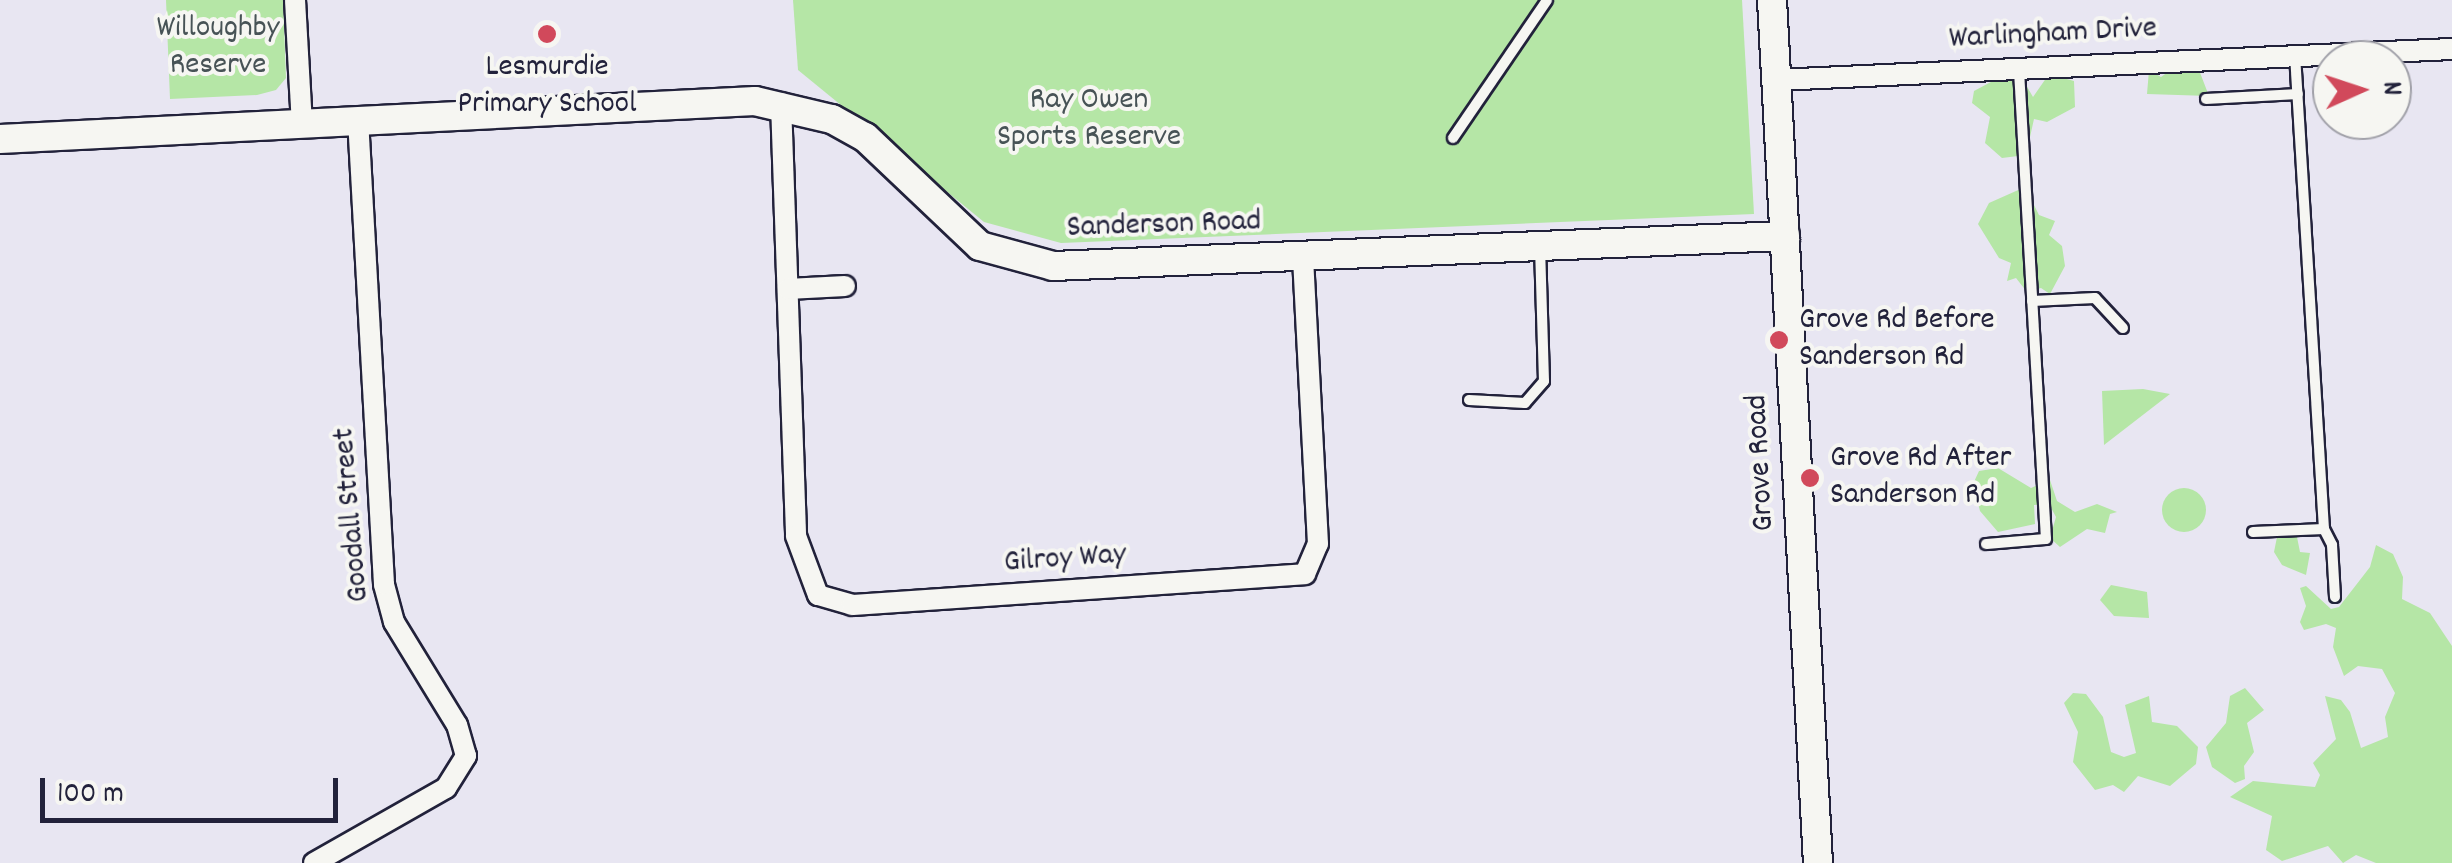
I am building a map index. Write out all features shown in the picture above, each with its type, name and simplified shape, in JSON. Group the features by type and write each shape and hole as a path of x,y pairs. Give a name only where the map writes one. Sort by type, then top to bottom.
{"street":[{"path":"295,0 302,124"},
{"name":"Grove Road","path":"1772,0 1818,863"},
{"name":"Warlingham Drive","path":"1777,80 2452,49"},
{"name":"Sanderson Road","path":"0,140 724,100 782,103 865,137 980,246 1053,266 1785,236"},
{"name":"Gilroy Way","path":"782,103 796,536 818,595 872,604 1305,574 1318,544 1303,256"},
{"name":"Goodall Street","path":"314,863 446,788 466,756 457,725 394,622 384,584 358,121"},
{"path":"788,289 845,286"}],"lane":[{"path":"1453,138 1546,0"},
{"path":"2295,54 2324,529 2332,545 2335,597"},
{"path":"1986,544 2046,539 2019,67"},
{"path":"2206,99 2298,94"},
{"path":"1469,400 1525,403 1544,381 1540,246"},
{"path":"2032,301 2095,298 2123,328"},
{"path":"2253,532 2324,529"}],"green space":[{"name":"Willoughby Reserve","path":"166,0 283,0 286,78 276,90 257,95 170,99"},
{"name":"Ray Owen Sports Reserve","path":"793,0 1742,0 1754,214 1061,243 984,222 798,70"},
{"path":"2175,67 2199,70 2209,96 2147,94 2149,70 2161,77"},
{"path":"2049,74 2074,81 2075,107 2047,122 2034,119 2026,155 2002,158 1985,143 1990,117 1972,103 1974,91 2004,75 2022,78 2033,97"},
{"path":"2025,187 2039,215 2055,221 2049,235 2062,246 2065,266 2050,294 2041,288 2027,292 2016,278 2007,281 2011,263 1999,258 1978,224 1989,203"},
{"path":"2143,389 2170,394 2104,445 2102,391"},
{"path":"1998,468 2031,488 2050,480 2057,501 2075,512 2097,504 2117,512 2110,514 2105,533 2087,529 2060,547 2050,538 2056,517 2049,504 2034,505 2035,524 1998,532 1980,511 1973,484 1979,471"},
{"path":"2184,488 2200,494 2206,510 2200,526 2184,532 2168,526 2162,510 2168,494"},
{"path":"2277,537 2297,537 2300,552 2310,553 2306,575 2282,565 2274,552"},
{"path":"2376,545 2393,554 2403,577 2402,599 2430,613 2452,646 2452,863 2376,863 2356,855 2343,863 2328,846 2282,861 2266,850 2272,816 2230,797 2253,781 2315,787 2320,775 2313,763 2336,739 2325,696 2341,700 2350,712 2361,748 2388,737 2385,717 2395,693 2382,669 2358,666 2344,676 2333,647 2336,628 2326,624 2304,630 2300,622 2306,606 2300,588 2306,586 2331,609 2339,607 2370,567"},
{"path":"2111,585 2147,592 2149,618 2114,616 2100,600"},
{"path":"2245,688 2264,710 2247,723 2254,752 2244,766 2245,779 2235,783 2212,767 2206,747 2226,723 2230,696"},
{"path":"2073,693 2086,694 2103,717 2111,752 2124,757 2136,753 2125,705 2149,696 2152,722 2177,726 2198,747 2196,764 2170,786 2138,776 2124,792 2113,785 2095,790 2073,762 2078,732 2064,703"}],"place":[{"name":"Lesmurdie Primary School","path":"547,34"},
{"name":"Grove Rd Before Sanderson Rd","path":"1779,340"},
{"name":"Grove Rd After Sanderson Rd","path":"1810,478"}]}
